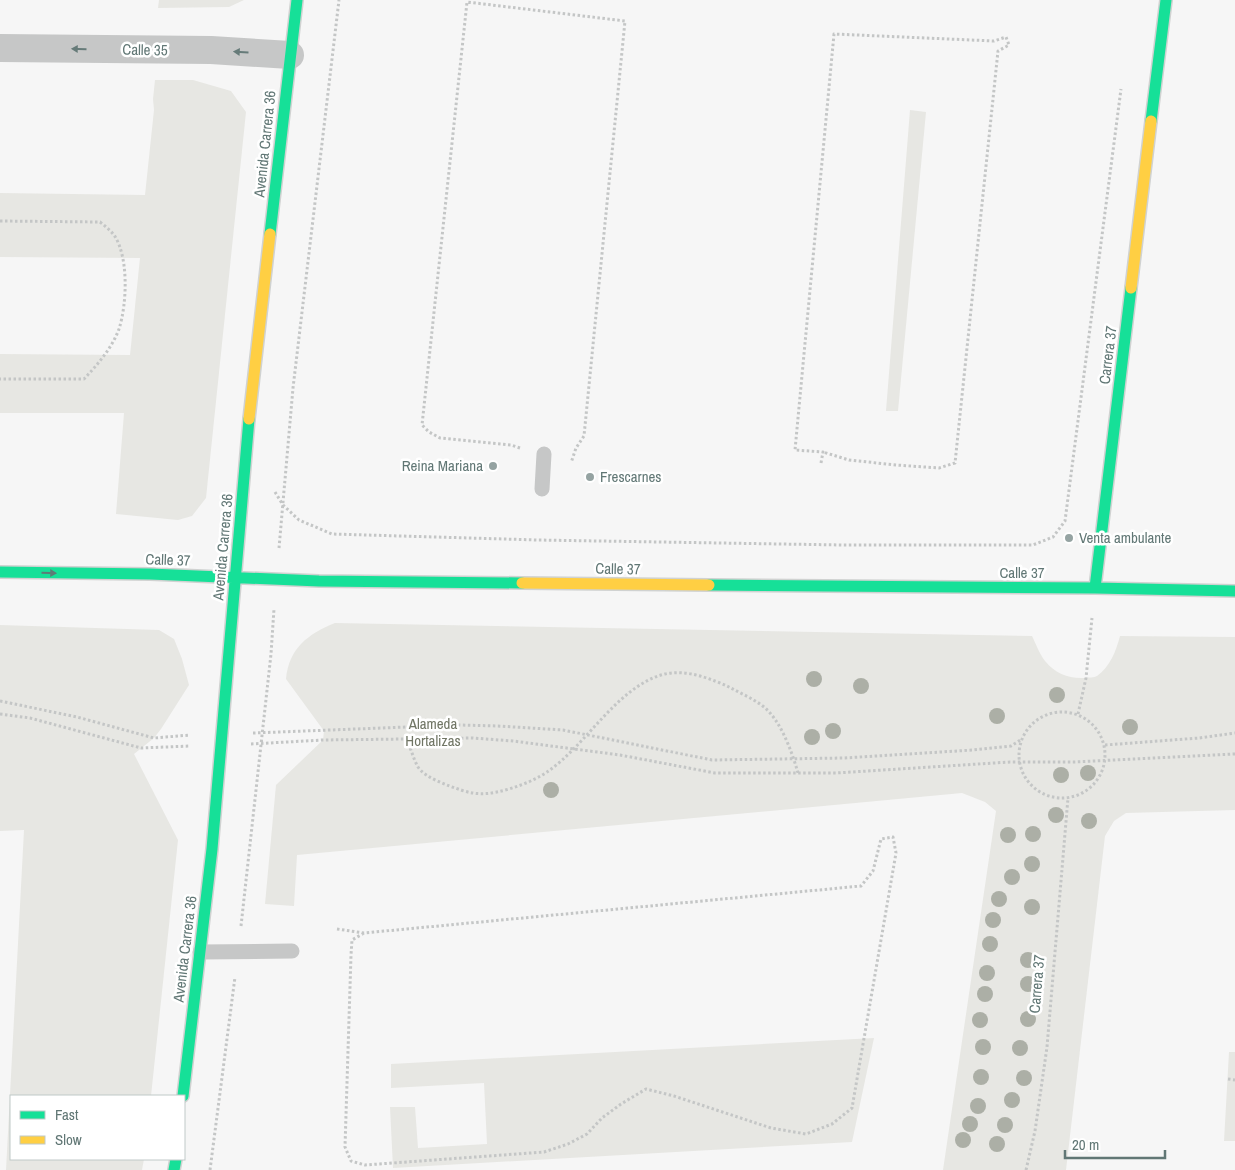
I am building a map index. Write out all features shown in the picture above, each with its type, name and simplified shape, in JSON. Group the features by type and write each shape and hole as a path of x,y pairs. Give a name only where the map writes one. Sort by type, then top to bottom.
{"street":[{"name":"Avenida Carrera 36","path":"183,1095 200,952 221,740 247,441 297,0"},
{"name":"Carrera 37","path":"1095,588 1166,0"},
{"name":"Calle 35","path":"0,48 211,50 290,55"},
{"name":"Calle 37","path":"0,572 150,574 319,581 1235,591"}],"lane":[{"path":"542,489 544,454"},
{"path":"200,952 292,951"}],"path":[{"path":"571,462 576,448 584,436 626,21 467,2 422,424 429,432 440,438 511,445 530,453 573,456"},
{"path":"834,34 994,41 1006,37 1009,45 998,50 954,463 938,468 896,465 849,460 823,452 795,450 834,34"},
{"path":"274,491 283,505 299,520 332,534 538,540 842,545 1033,545 1053,537 1065,521 1121,88"},
{"path":"0,221 100,222 114,235 120,248 125,274 124,299 119,329 101,360 84,379 0,379"},
{"path":"821,463 823,452"},
{"path":"1078,714 1086,678 1095,588"},
{"path":"406,739 419,768 426,774 446,785 473,794 494,794 522,785 547,772 574,748 620,700 642,684 666,674 692,674 719,682 765,708 778,725 794,759 798,774"},
{"path":"0,701 77,716 154,738 221,740 473,738 574,748 715,773 836,773 1010,762 1074,762 1235,754"},
{"path":"1067,712 1078,714 1096,727 1105,745 1105,759 1102,770 1090,788 1080,794 1068,798 1056,798 1044,794 1024,776 1019,753 1022,739 1029,727 1040,718 1053,713 1067,712"},
{"path":"0,714 30,718 141,748 221,740 459,725 563,730 712,760 844,758 972,750 1010,746 1022,739"},
{"path":"1105,745 1199,738 1235,733"},
{"name":"Carrera 37","path":"1026,1170 1047,1047 1068,798"},
{"path":"337,929 364,933 861,886 873,871 881,839 893,837 896,853 852,1108 832,1124 806,1134 771,1128 674,1096 646,1089 620,1104 602,1118 587,1134 568,1144 544,1152 365,1165 351,1161 345,1147 351,955 352,940 364,933"},
{"path":"1228,1079 1235,1080"}],"green space":[{"path":"159,0 244,0 229,7 158,8"},
{"path":"155,80 193,80 231,91 246,112 206,498 192,516 178,520 116,514 124,413 0,413 0,354 130,355 140,258 0,257 0,193 145,195 154,110"},
{"path":"910,110 926,112 898,411 886,411"},
{"name":"Alameda Hortalizas","path":"335,623 1032,636 1041,655 1049,666 1063,675 1079,678 1097,676 1106,668 1117,647 1120,636 1235,637 1235,810 1126,813 1114,821 1105,836 1066,1170 943,1170 996,811 985,802 962,793 297,855 294,906 265,904 276,785 323,740 324,731 286,679 288,668 296,651 308,637"},
{"path":"0,625 159,630 174,639 189,685 154,738 134,754 178,840 151,1095 10,1095 10,1160 144,1160 142,1170 6,1170 24,830 0,831"},
{"path":"874,1038 852,1142 393,1168 390,1107 415,1107 418,1148 487,1144 484,1083 391,1088 391,1064"},
{"path":"1229,1052 1235,1052 1235,1141 1224,1141"}],"traffic: fast":[{"path":"270,234 297,0"},
{"path":"1151,121 1166,0"},
{"path":"1095,588 1131,288"},
{"path":"183,1095 212,849 249,419"},
{"path":"0,572 150,574 319,581 522,583"},
{"path":"709,585 1235,591"},
{"path":"174,1170 176,1160"}],"traffic: slow":[{"path":"1131,288 1151,121"},
{"path":"249,419 270,234"},
{"path":"522,583 709,585"}],"place":[{"name":"Reina Mariana","path":"493,466"},
{"name":"Frescarnes","path":"590,477"},
{"name":"Venta ambulante","path":"1069,538"}]}
